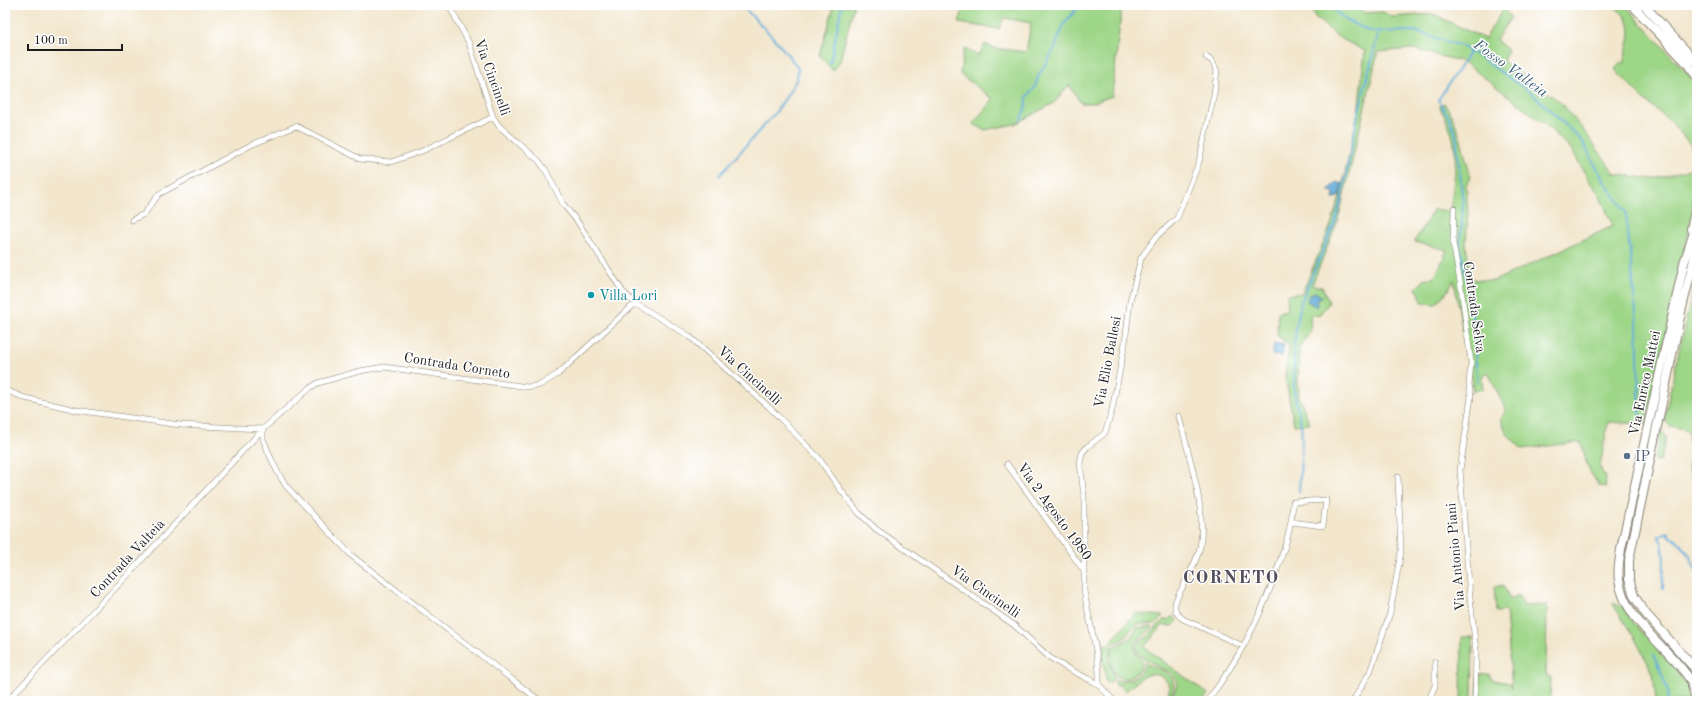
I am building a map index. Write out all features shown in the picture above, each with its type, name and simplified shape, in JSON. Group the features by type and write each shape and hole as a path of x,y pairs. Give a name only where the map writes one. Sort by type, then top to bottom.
{"main road":[{"path":"1632,5 1686,62 1697,77"},
{"path":"1644,5 1697,63"},
{"path":"1684,263 1697,203"},
{"name":"Via Enrico Mattei","path":"1697,223 1684,263 1622,549 1618,579 1622,596 1632,613 1679,665 1697,692"},
{"name":"Via Enrico Mattei","path":"1697,247 1681,312 1629,560 1629,579 1634,596 1646,614 1697,671"},
{"path":"1690,680 1696,701"}],"street":[{"name":"Via Cincinelli","path":"446,5 451,9 469,43 493,117 499,126 538,160 545,169 563,204 577,221 623,292 635,303 689,336 769,407 818,457 859,513 876,529 1014,624 1049,657 1098,684 1114,701"},
{"name":"Via Elio Ballesi","path":"1098,684 1100,681 1098,661 1085,605 1084,496 1080,463 1082,453 1087,447 1105,433 1112,410 1125,343 1130,301 1141,258 1157,236 1178,218 1198,162 1214,94 1217,71 1212,61 1206,56"},
{"path":"132,220 144,214 159,194 251,145 296,126 360,159 391,162 422,151 493,117"},
{"name":"Contrada Selva","path":"1454,208 1453,243 1461,287 1471,362 1469,385 1471,397 1469,411"},
{"name":"Contrada Corneto","path":"263,429 314,385 360,371 384,367 528,387 540,385 558,374 635,303"},
{"path":"5,390 25,398 50,405 83,411 180,425 263,429 263,439 277,471 286,486 352,556 540,701"},
{"name":"Via Antonio Piani","path":"1469,411 1460,470 1470,597 1476,651 1475,701"},
{"path":"1180,416 1202,520 1202,534 1196,559 1176,600 1174,605 1175,610 1177,615 1183,619 1243,646"},
{"name":"Contrada Valteia","path":"7,701 123,580 263,429"},
{"name":"Via 2 Agosto 1980","path":"1007,464 1084,571"},
{"path":"1353,701 1370,672 1393,600 1401,552 1398,477"},
{"path":"1207,701 1232,667 1264,606 1290,534 1293,502 1326,500 1323,526 1292,522"},
{"path":"1428,701 1435,686 1435,662"}],"green space":[{"path":"834,5 854,5 840,61 833,71 820,56"},
{"path":"964,5 1124,5 1121,13 1112,96 1092,103 1081,103 1069,85 1054,103 1015,124 985,130 973,124 993,99 960,74 964,48 978,56 985,44 993,48 1026,52 1031,23 1004,18 999,29 959,23"},
{"path":"1310,5 1355,5 1364,13 1383,12 1392,17 1433,14 1485,39 1503,9 1511,17 1496,40 1508,50 1503,61 1560,102 1585,132 1615,174 1653,179 1697,167 1697,186 1690,226 1646,424 1608,422 1600,467 1605,478 1606,487 1599,486 1588,468 1581,442 1522,449 1507,434 1501,419 1506,411 1488,372 1482,377 1483,389 1473,391 1454,280 1444,296 1435,304 1423,303 1416,288 1424,280 1435,277 1447,250 1414,242 1434,209 1450,211 1455,157 1452,133 1439,106 1444,103 1454,120 1471,177 1466,185 1468,211 1466,245 1471,279 1494,281 1613,226 1599,194 1589,181 1572,150 1545,124 1464,62 1413,49 1378,52 1338,220 1312,285 1322,287 1329,302 1320,314 1310,316 1311,331 1299,348 1299,397 1310,424 1294,425 1285,376 1289,345 1277,335 1278,312 1288,310 1287,295 1302,293 1331,225 1340,196 1358,113 1365,51 1338,37 1315,17"},
{"path":"1612,5 1625,5 1694,81 1697,90 1691,91 1697,100 1697,152 1671,122 1648,103 1615,70 1620,62 1623,64 1630,32 1626,18"},
{"path":"1697,270 1697,474 1693,482 1688,468 1692,445 1689,443 1688,430 1670,426 1664,419"},
{"path":"1661,430 1666,437 1661,460 1654,461"},
{"path":"1494,586 1503,586 1511,600 1518,595 1524,606 1547,605 1546,676 1551,677 1550,701 1477,701 1478,675 1489,674 1492,680 1510,683 1512,688 1506,611 1496,612"},
{"path":"1612,603 1625,609 1634,623 1677,669 1689,690 1691,701 1656,701 1653,673 1634,637"},
{"path":"1136,613 1163,616 1155,624 1139,624 1132,628 1125,638 1113,644 1109,662 1114,678 1111,682 1107,683 1100,646 1108,644"},
{"path":"1172,616 1178,621 1172,626 1163,625 1144,647 1208,694 1202,701 1171,701 1177,684 1175,677 1143,657 1138,653 1136,648 1138,643 1148,636 1163,620 1168,620"},
{"path":"1153,627 1148,632 1136,642 1135,650 1137,655 1143,661 1139,670 1134,675 1125,679 1117,677 1111,662 1113,647 1129,639 1137,628"},
{"path":"1462,637 1473,637 1472,701 1461,701"},
{"path":"1145,663 1165,672 1173,679 1173,692 1169,701 1164,701 1169,691 1167,682 1164,678 1154,674 1145,676 1126,691 1120,685 1115,685 1115,680 1120,681 1134,678 1141,672"}],"water":[{"path":"1336,182 1342,184 1339,196 1333,199 1334,192 1328,191"},
{"path":"1315,292 1322,297 1318,298 1317,307 1307,301 1309,295"},
{"path":"1274,343 1284,345 1282,356 1272,355"}],"waterway":[{"path":"719,176 776,112 797,78 798,68 792,60 771,35 741,5"},
{"path":"830,64 842,5"},
{"path":"1021,120 1026,106 1027,97 1035,87 1038,77 1055,48 1064,24 1080,5"},
{"name":"Fosso Valteia","path":"1328,5 1346,20 1371,32 1414,31 1465,47 1533,94 1582,141 1604,181 1626,212 1637,323 1640,416"},
{"path":"1299,492 1302,440 1301,424 1294,392 1294,347 1296,328 1301,302 1335,222 1341,201 1357,118 1379,31"},
{"path":"1471,50 1438,100 1450,119 1456,135 1463,204 1460,246 1469,291 1478,383"},
{"path":"1659,537 1667,532 1670,537 1675,538 1690,556 1697,574"},
{"path":"1658,536 1661,540 1664,553 1663,588"},
{"path":"1654,655 1667,688 1668,701"}],"place":[{"name":"Villa Lori","path":"591,295"},
{"name":"IP","path":"1627,456"}],"district":[{"name":"CORNETO","path":"1231,577"}]}
